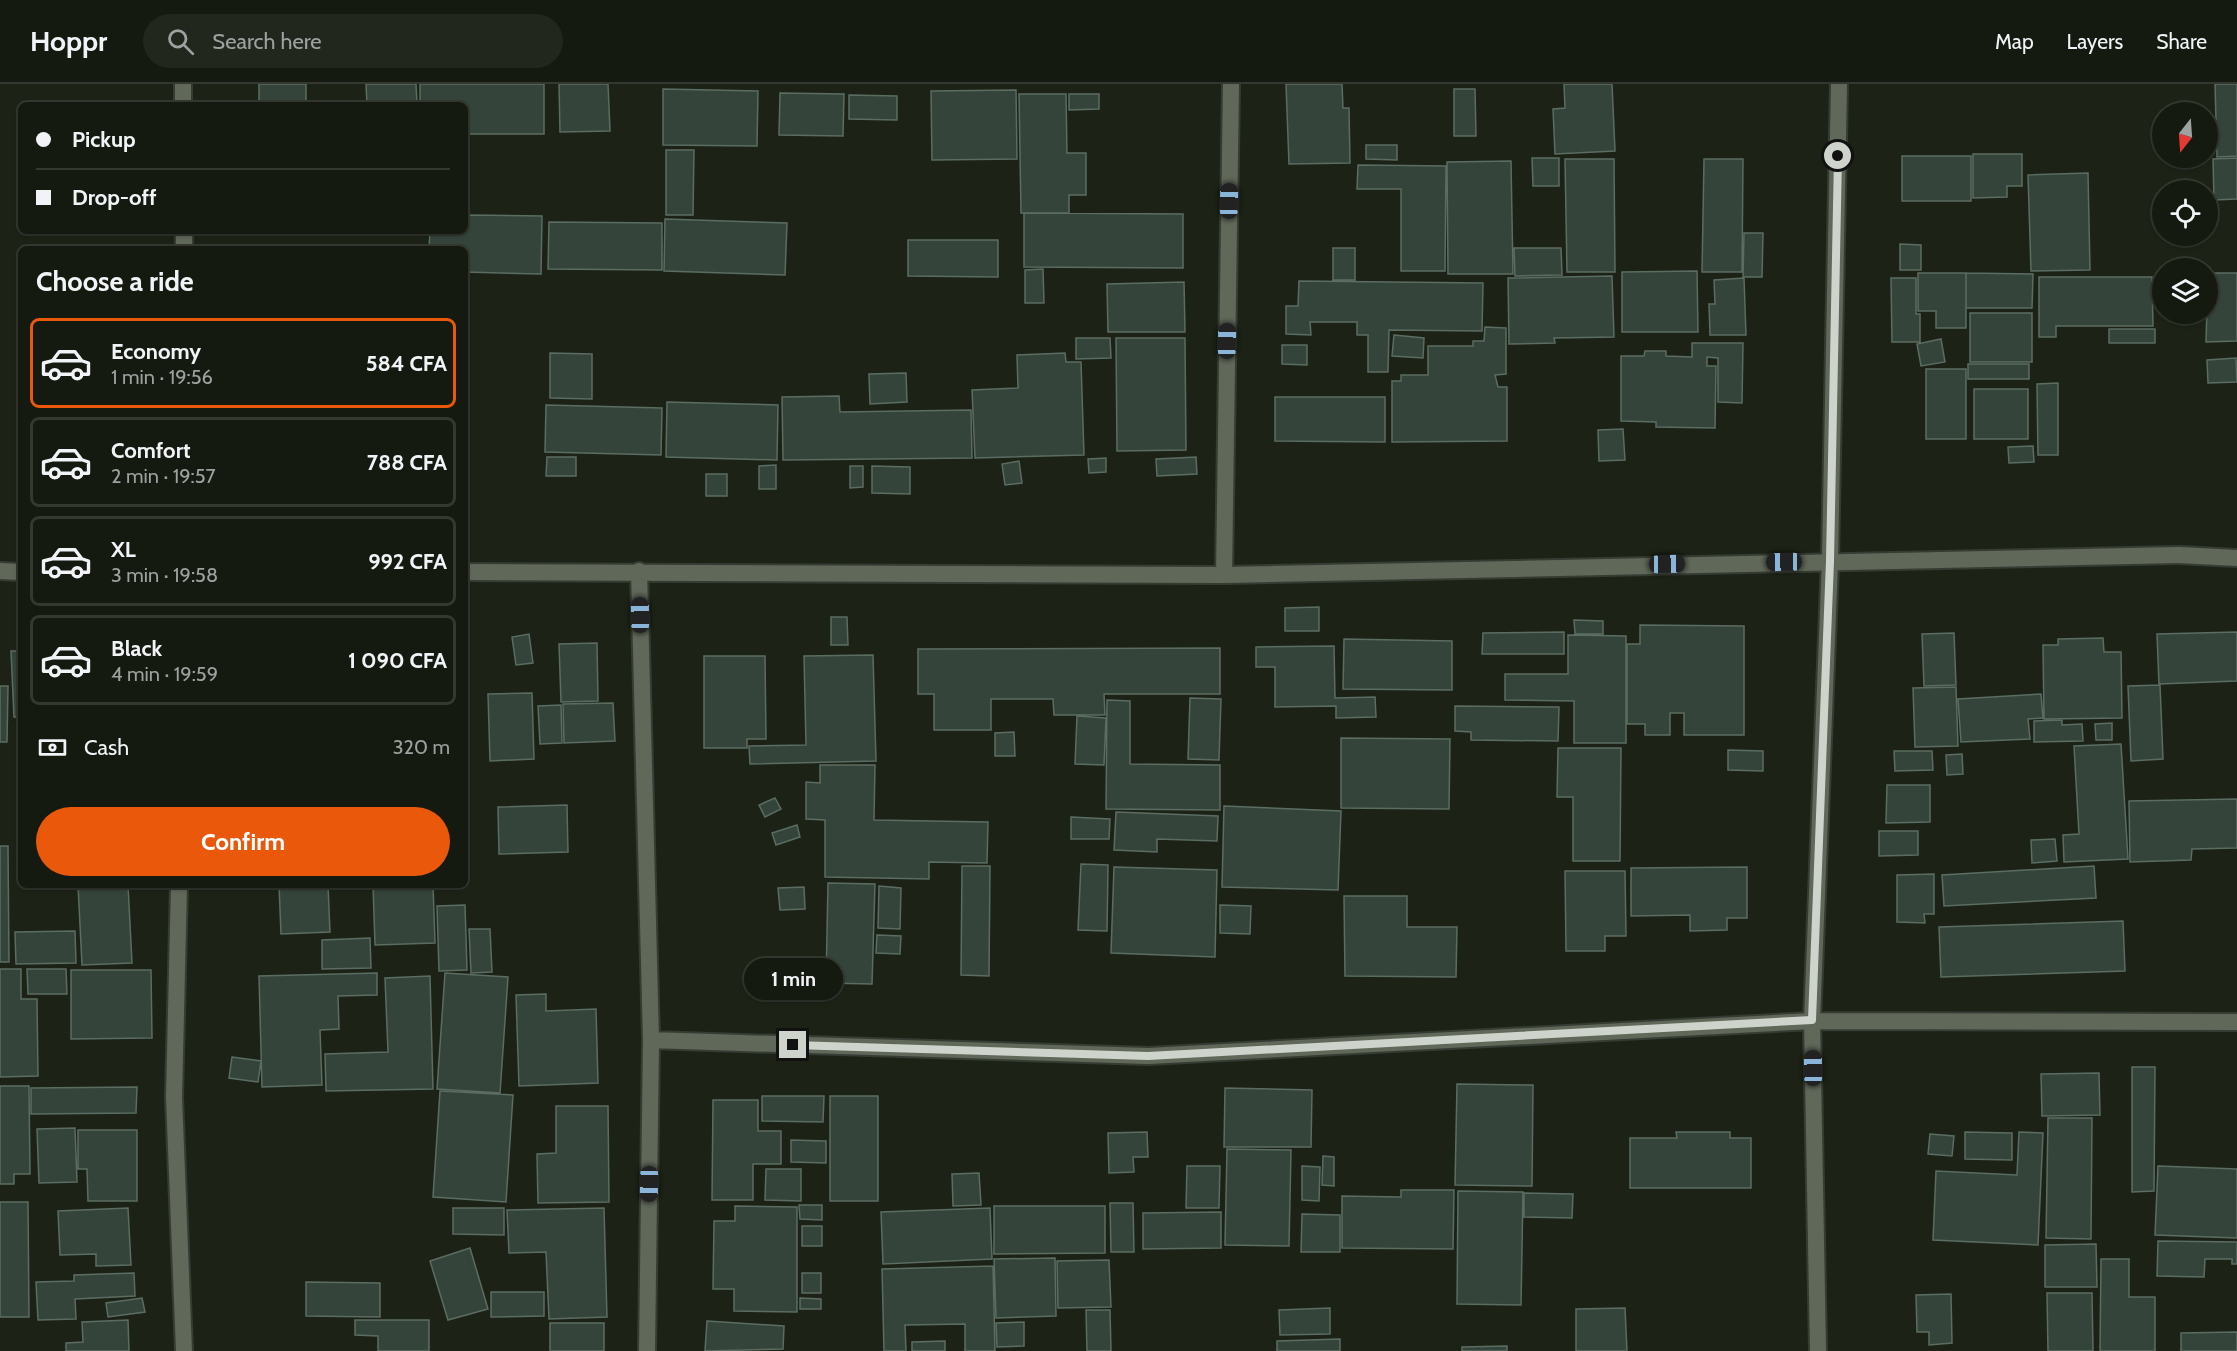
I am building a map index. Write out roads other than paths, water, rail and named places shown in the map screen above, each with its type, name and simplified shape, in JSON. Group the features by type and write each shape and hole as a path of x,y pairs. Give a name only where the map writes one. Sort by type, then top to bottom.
{"street":[{"path":"183,84 183,102"},
{"path":"1224,575 1231,84"},
{"path":"1818,1351 1812,1020 1830,561 1839,84"},
{"path":"468,572 1224,575 2179,555 2237,558"},
{"path":"0,572 18,572"},
{"path":"639,572 651,1041 647,1351"},
{"path":"179,888 174,1097 184,1351"},
{"path":"651,1041 1148,1056 1812,1020 2237,1022"}]}
